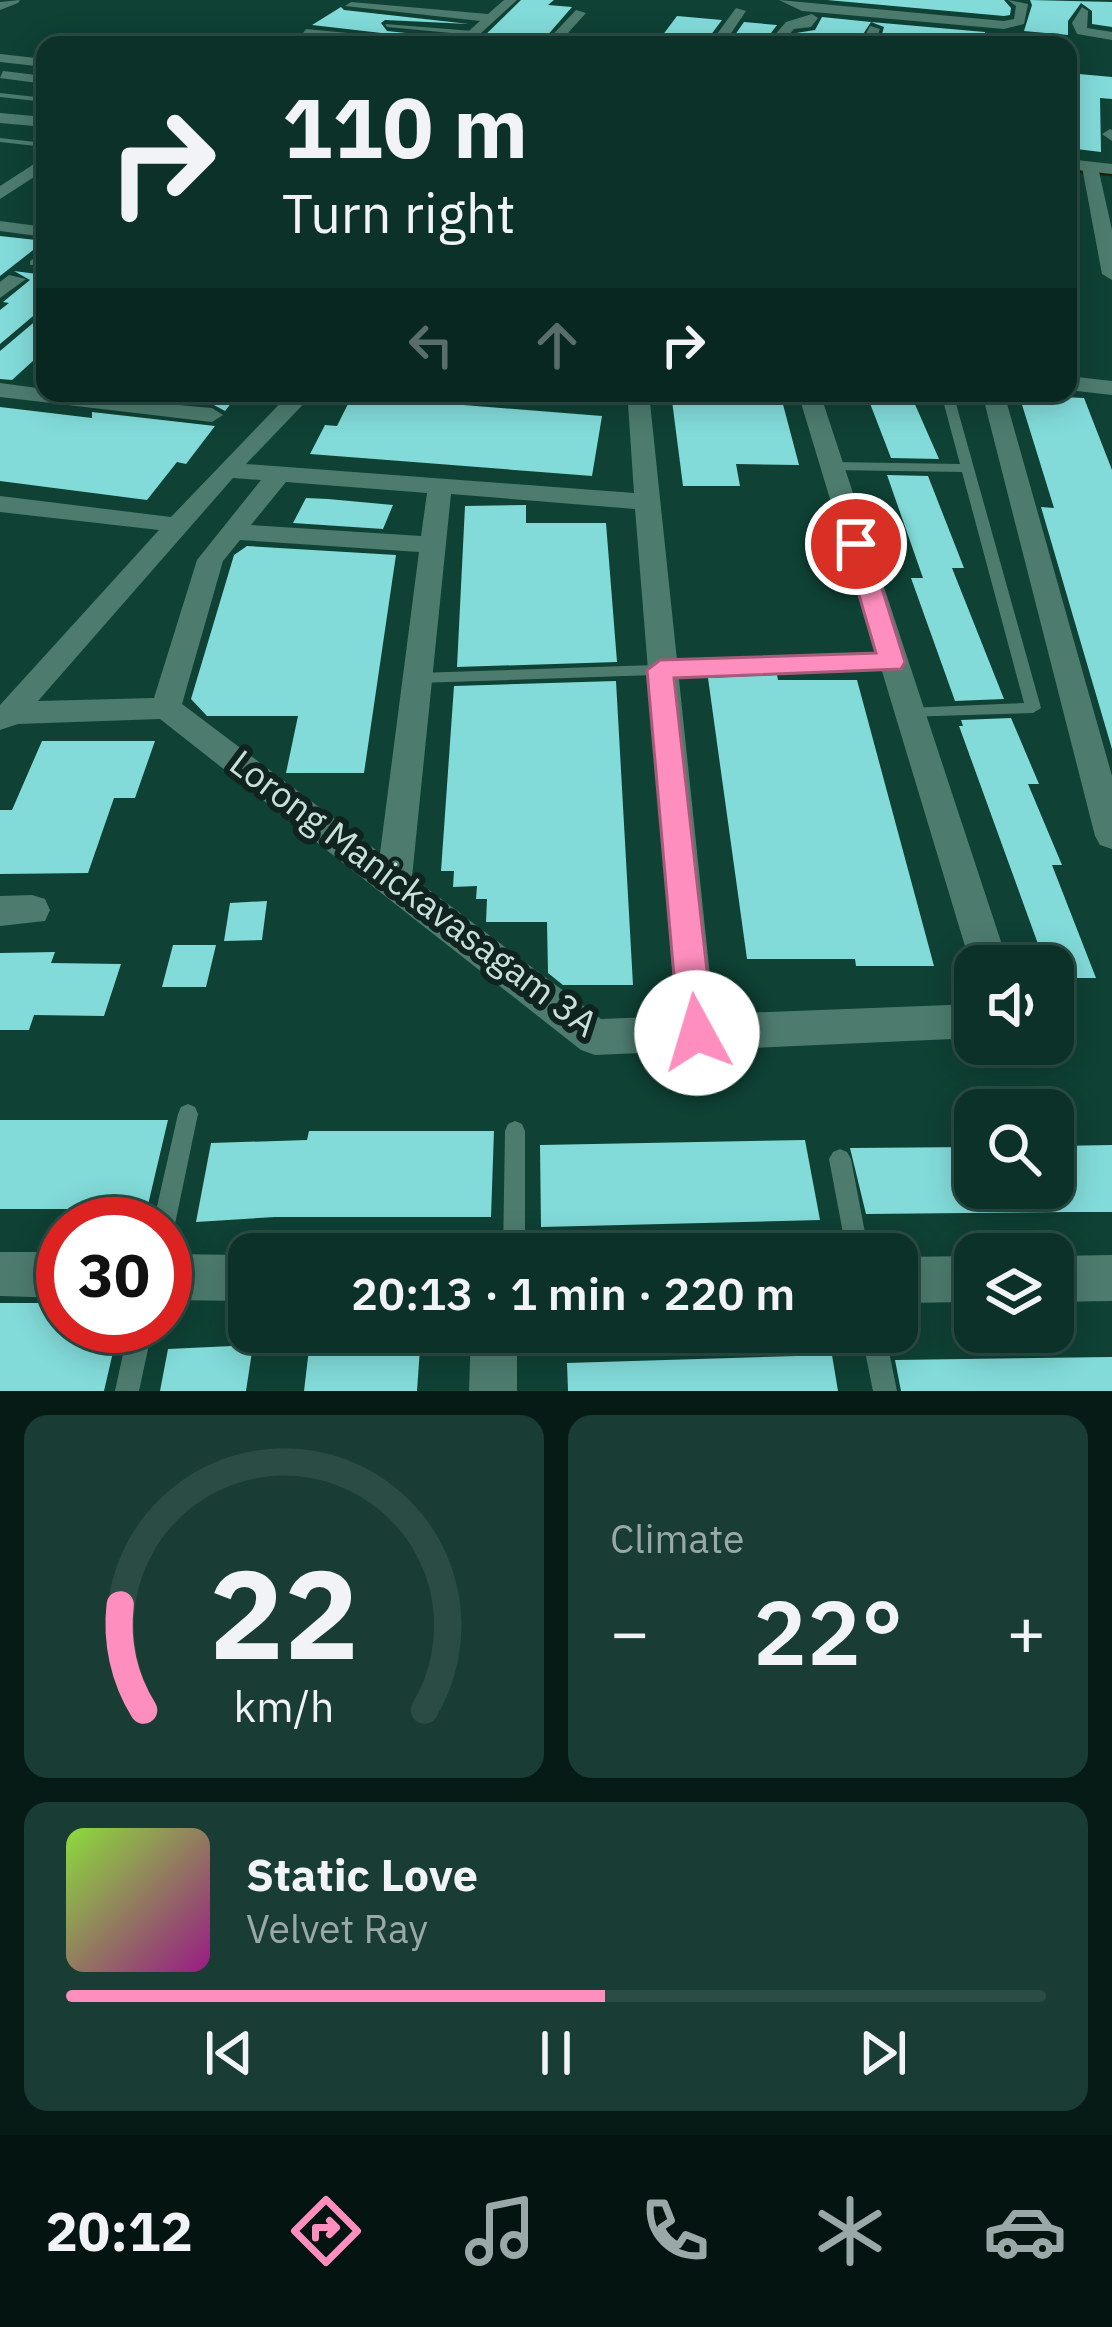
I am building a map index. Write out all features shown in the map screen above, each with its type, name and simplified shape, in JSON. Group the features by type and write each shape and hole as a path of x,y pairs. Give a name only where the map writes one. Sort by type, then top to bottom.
{"street":[{"path":"0,6 14,0"},
{"path":"470,36 511,0"},
{"path":"787,2 1004,25 1020,21 1016,1"},
{"path":"351,6 489,18"},
{"path":"1082,10 1078,23 1082,31 1112,36"},
{"path":"722,36 740,11"},
{"path":"558,36 580,13"},
{"path":"781,36 790,25 807,24 812,18"},
{"path":"871,36 874,29"},
{"path":"306,33 337,36"},
{"path":"0,58 36,62"},
{"path":"3,75 36,79"},
{"path":"0,118 36,121"},
{"path":"0,167 36,168"},
{"path":"1077,167 1112,169"},
{"path":"0,194 36,171"},
{"path":"1090,171 1112,274"},
{"path":"0,226 36,231"},
{"path":"1077,383 1112,388"},
{"path":"0,390 36,388"},
{"path":"126,402 212,416"},
{"path":"5,718 227,470 294,402"},
{"path":"640,402 660,670 697,1033"},
{"path":"812,402 983,945"},
{"path":"995,402 1112,836"},
{"path":"227,470 647,502"},
{"path":"5,718 166,708 210,560 279,474"},
{"path":"394,883 440,486"},
{"path":"0,504 178,525"},
{"path":"233,532 433,545"},
{"name":"Lorong Manickavasagam 3A","path":"166,708 596,1037 954,1022"},
{"path":"0,1274 36,1275"},
{"path":"192,1278 228,1278"},
{"path":"1074,1279 1112,1278"},
{"path":"918,1280 954,1279"},
{"path":"494,1353 494,1391"}],"lane":[{"path":"387,25 473,33"},
{"path":"0,95 36,99"},
{"path":"0,140 36,144"},
{"path":"908,713 1033,707 949,402"},
{"path":"832,466 965,468"},
{"path":"418,678 892,662"},
{"path":"170,1197 188,1114"},
{"path":"514,1233 515,1131"},
{"path":"840,1159 854,1233"},
{"path":"127,1391 135,1353"},
{"path":"877,1353 884,1391"}],"building":[{"path":"521,0 554,0 548,5 572,7 547,36 484,36"},
{"path":"827,0 1004,0 1011,8 1010,15 1004,16"},
{"path":"1030,0 1112,2 1112,27 1092,24 1092,11 1081,3 1068,21 1068,35 1024,31"},
{"path":"341,7 469,24 381,23 387,31 435,36 312,25"},
{"path":"677,16 722,20 710,36 662,36"},
{"path":"822,17 871,22 862,36 794,36 815,30"},
{"path":"744,22 777,25 769,36 734,36"},
{"path":"871,22 985,32 985,36 882,36 884,27"},
{"path":"1077,74 1112,77 1112,99 1100,98 1101,152 1077,149"},
{"path":"0,236 36,240 36,248 0,276"},
{"path":"14,271 36,274 36,314 0,344 0,310 9,303 3,302 30,280"},
{"path":"36,321 36,358 12,380 0,379 0,351"},
{"path":"1084,398 1112,470 1112,749 1041,507 1054,508 1021,402"},
{"path":"191,402 232,402 225,411"},
{"path":"349,402 427,402 602,416 592,476 310,454 325,425 337,426"},
{"path":"672,402 782,402 799,465 736,464 740,486 683,486"},
{"path":"869,402 914,402 939,459 891,458"},
{"path":"0,407 215,426 186,464 177,462 147,500 0,481"},
{"path":"887,475 928,476 964,568 952,568 1004,699 955,701 911,578 923,578"},
{"path":"306,498 393,505 383,529 293,523"},
{"path":"526,505 526,523 606,523 617,662 457,667 465,506"},
{"path":"247,546 396,555 364,773 286,773 298,716 207,716 191,699 234,555"},
{"path":"777,675 778,680 857,680 934,966 856,966 855,959 747,959 708,678"},
{"path":"616,681 633,985 563,985 548,973 547,922 486,922 487,899 476,899 477,886 453,887 454,871 441,871 454,686"},
{"path":"1011,718 1039,784 1028,784 1062,865 1052,865 1096,978 1074,978 1074,945 1038,945 959,726 963,726 961,720"},
{"path":"42,741 155,741 135,798 114,798 88,873 0,874 0,810 12,810"},
{"path":"267,901 262,940 224,941 230,903"},
{"path":"173,945 216,945 206,987 162,987"},
{"path":"55,952 51,963 121,964 104,1016 34,1015 29,1030 0,1030 0,953"},
{"path":"0,1120 168,1120 150,1197 36,1197 36,1209 0,1209"},
{"path":"309,1131 494,1131 491,1217 275,1217 196,1222 211,1143 307,1140"},
{"path":"805,1140 820,1220 541,1227 540,1145"},
{"path":"1112,1145 1112,1212 866,1214 850,1148 954,1147 954,1209 1074,1209 1074,1146"},
{"path":"0,1303 36,1303 36,1353 113,1353 104,1391 0,1391"},
{"path":"228,1346 228,1353 252,1353 246,1391 160,1391 167,1353 192,1353 192,1348"},
{"path":"309,1353 420,1353 417,1391 304,1391"},
{"path":"832,1355 838,1391 568,1391 567,1363"},
{"path":"1112,1357 1112,1391 901,1391 895,1360"}],"waterway":[{"path":"1077,171 1112,174"}],"route":[{"path":"697,1033 660,670 892,662 856,544"}]}
